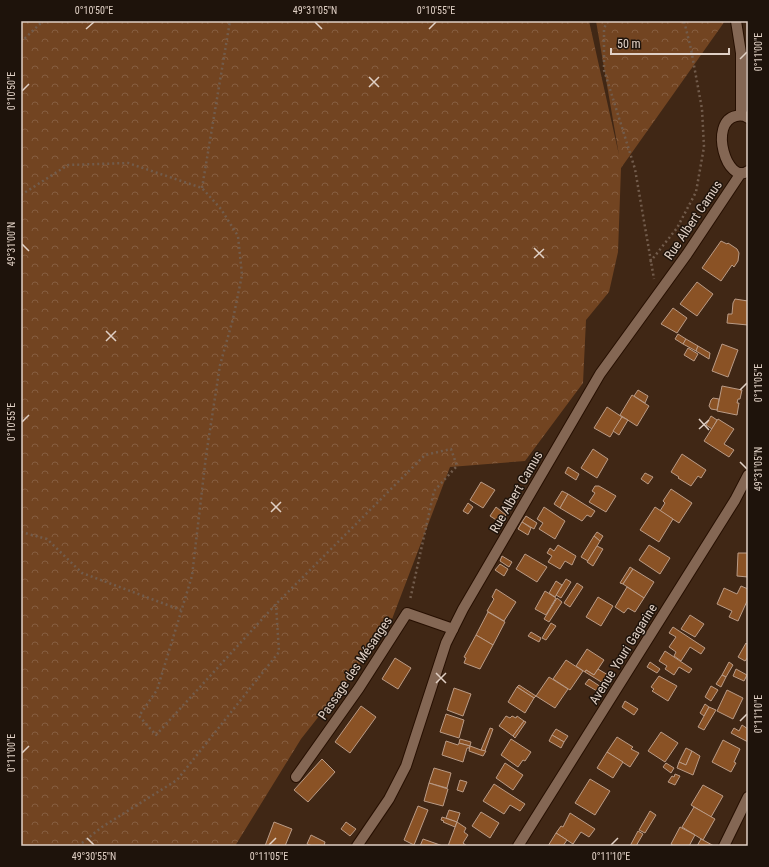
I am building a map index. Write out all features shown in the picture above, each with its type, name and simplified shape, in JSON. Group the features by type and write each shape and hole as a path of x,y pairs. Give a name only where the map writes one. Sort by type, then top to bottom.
{"street":[{"path":"736,21 741,53 744,116 732,117 726,123 722,131 722,142 724,155 730,167 735,172 744,172"},
{"name":"Rue Albert Camus","path":"357,846 389,799 406,766 446,643 521,508 600,374 744,172"},
{"name":"Avenue Youri Gagarine","path":"518,846 735,500 748,475"},
{"name":"Passage des Mésanges","path":"296,777 359,688 407,613 453,629"},
{"path":"724,846 748,797"}],"path":[{"path":"21,42 43,21"},
{"path":"202,188 230,21"},
{"path":"608,21 604,28 604,70 635,169 650,262 657,295"},
{"path":"650,262 677,228 696,192 704,147 702,109 692,49 684,21"},
{"path":"21,195 68,165 128,163 202,188 221,209 238,236 242,275 233,319 220,364 206,456 192,576 157,690 139,716 156,735 276,604 425,456 451,449 457,466 434,491 407,613"},
{"path":"21,532 47,539 82,573 181,610"},
{"path":"78,846 102,827 177,780 279,652 276,604"}],"green space":[{"path":"21,21 589,21 619,155 596,21 725,21 621,168 618,252 609,292 586,320 583,383 525,461 450,467 389,627 301,739 235,846 21,846"}],"building":[{"path":"721,241 727,244 728,243 737,249 739,253 738,261 734,267 732,265 721,281 702,268"},
{"path":"697,282 713,294 697,316 680,304"},
{"path":"735,299 748,301 748,325 727,323 728,314 732,314"},
{"path":"673,308 687,318 677,333 661,324"},
{"path":"678,334 686,339 683,344 675,339"},
{"path":"686,339 698,346 696,351 683,344"},
{"path":"722,344 738,350 728,377 712,371"},
{"path":"698,346 710,353 709,359 696,351"},
{"path":"688,348 698,354 694,361 684,355"},
{"path":"722,386 742,390 740,399 738,399 737,403 739,403 737,415 717,411"},
{"path":"638,390 648,396 645,403 634,396"},
{"path":"632,395 649,406 637,426 620,415"},
{"path":"713,398 719,399 717,410 711,409 709,406"},
{"path":"607,407 622,417 610,437 594,428"},
{"path":"711,416 717,420 712,429 706,425"},
{"path":"622,417 628,420 619,435 613,431"},
{"path":"718,419 734,429 724,444 734,450 729,457 704,441"},
{"path":"593,449 608,459 597,478 581,468"},
{"path":"682,454 706,470 701,478 698,476 691,486 671,472"},
{"path":"568,467 579,474 576,480 565,473"},
{"path":"645,473 653,477 648,484 641,479"},
{"path":"481,482 495,490 483,508 470,500"},
{"path":"595,486 599,486 616,496 606,512 589,502 595,493 592,491"},
{"path":"671,489 692,503 679,523 660,511 665,503 663,501"},
{"path":"562,491 568,494 560,508 554,504"},
{"path":"568,494 595,511 591,517 587,515 582,521 560,508"},
{"path":"468,503 473,507 468,514 463,511"},
{"path":"496,507 506,515 501,523 490,516"},
{"path":"544,507 565,521 555,539 539,529 543,523 537,519"},
{"path":"655,507 673,519 659,542 640,530"},
{"path":"526,516 537,523 534,529 522,522"},
{"path":"522,522 531,528 528,535 518,529"},
{"path":"597,532 603,536 600,541 594,536"},
{"path":"594,536 600,541 588,561 581,557"},
{"path":"558,545 576,556 572,565 565,561 560,569 548,562 552,556 547,553 550,548 554,551"},
{"path":"649,545 670,558 660,574 639,560"},
{"path":"597,546 603,549 593,566 587,562"},
{"path":"738,553 748,553 748,577 737,576"},
{"path":"525,554 547,567 537,582 516,569"},
{"path":"502,556 512,562 509,567 500,561"},
{"path":"500,564 508,569 504,576 495,570"},
{"path":"630,567 633,569 623,584 620,583"},
{"path":"633,569 654,582 644,598 623,584"},
{"path":"566,579 571,582 561,598 556,595"},
{"path":"556,581 562,585 555,597 549,593"},
{"path":"577,583 583,587 570,607 564,603"},
{"path":"741,586 748,589 748,599 738,621 729,617 732,611 717,604 724,588 737,594"},
{"path":"627,587 644,598 635,612 628,608 624,613 615,607"},
{"path":"496,589 516,602 504,621 487,611 494,599 492,597"},
{"path":"545,591 556,598 546,615 535,609"},
{"path":"598,597 613,606 601,626 586,617"},
{"path":"557,598 562,602 549,622 544,619"},
{"path":"488,612 505,622 493,645 476,635"},
{"path":"690,615 704,624 695,637 681,629"},
{"path":"551,623 556,626 546,640 542,638"},
{"path":"673,627 705,648 701,654 690,647 681,661 674,656 676,652 669,647 676,637 669,633"},
{"path":"531,632 541,638 539,642 528,636"},
{"path":"476,635 493,645 480,669 464,663 466,658 464,657"},
{"path":"746,643 748,645 748,657 745,661 738,657"},
{"path":"587,649 604,660 594,675 586,670 585,672 576,666"},
{"path":"665,651 692,669 689,673 679,667 674,675 665,669 667,666 659,661"},
{"path":"395,658 411,668 398,689 382,679"},
{"path":"566,660 583,671 570,690 553,679"},
{"path":"650,662 660,669 657,673 647,667"},
{"path":"729,662 733,665 726,677 722,675"},
{"path":"598,669 608,675 603,683 585,672 586,670 594,675"},
{"path":"736,669 747,675 744,681 733,676"},
{"path":"722,675 726,677 721,687 716,684"},
{"path":"659,676 677,686 668,701 652,691 654,689 651,687"},
{"path":"549,677 568,689 555,708 536,696"},
{"path":"589,679 601,687 597,691 585,684"},
{"path":"519,685 536,696 534,698 517,687"},
{"path":"711,686 718,690 711,701 705,697"},
{"path":"517,687 534,698 525,713 508,702"},
{"path":"454,688 471,694 463,716 447,710"},
{"path":"727,690 743,698 733,719 717,711"},
{"path":"625,701 638,709 634,715 622,707"},
{"path":"705,704 709,707 704,716 700,713"},
{"path":"361,706 376,717 350,753 335,742"},
{"path":"709,707 716,710 704,730 698,727"},
{"path":"446,714 464,720 459,738 440,732"},
{"path":"506,716 516,718 517,716 524,721 513,736 499,726"},
{"path":"524,721 526,722 515,738 513,736"},
{"path":"742,725 748,729 748,742 731,733 734,728 739,731"},
{"path":"490,728 493,729 485,751 481,750"},
{"path":"556,729 568,736 564,742 552,735"},
{"path":"661,732 678,743 665,762 648,751"},
{"path":"552,735 564,742 561,748 549,741"},
{"path":"617,737 633,747 631,749 639,753 630,767 607,752"},
{"path":"460,739 471,742 470,746 459,743"},
{"path":"511,739 531,752 525,761 523,760 518,767 501,755"},
{"path":"723,740 740,749 734,762 736,763 731,772 712,762"},
{"path":"446,741 458,745 459,743 470,746 467,748 463,762 442,755"},
{"path":"470,746 486,751 483,756 469,751"},
{"path":"686,748 692,751 686,765 679,762"},
{"path":"692,751 700,756 693,775 677,768 679,762 686,765"},
{"path":"607,752 623,762 613,778 597,768"},
{"path":"322,759 335,772 308,802 294,790"},
{"path":"505,763 523,775 513,790 496,778"},
{"path":"666,763 674,768 671,773 663,767"},
{"path":"434,768 451,773 447,788 429,783"},
{"path":"675,774 680,776 675,785 668,782 672,776 674,777"},
{"path":"590,779 610,791 595,815 575,803"},
{"path":"460,780 467,782 463,792 457,790"},
{"path":"429,783 448,789 443,806 424,801"},
{"path":"494,784 525,804 520,811 510,805 504,814 483,801"},
{"path":"703,785 723,796 711,817 691,805"},
{"path":"418,806 428,810 414,845 404,840"},
{"path":"694,807 715,819 703,840 682,827"},
{"path":"449,810 460,813 457,822 446,818"},
{"path":"650,811 656,815 645,833 639,830"},
{"path":"481,812 499,823 490,838 472,826"},
{"path":"570,813 595,829 589,837 581,832 573,844 556,833 561,826 563,827"},
{"path":"442,817 457,822 455,827 443,822 444,821 441,820"},
{"path":"274,822 292,829 285,846 265,846"},
{"path":"346,822 356,829 350,836 341,829"},
{"path":"457,822 466,828 464,832 468,835 463,843 467,846 448,846"},
{"path":"680,827 695,835 689,846 674,846 671,844"},
{"path":"638,831 643,834 636,846 630,846"},
{"path":"556,833 567,840 563,846 548,846"},
{"path":"311,835 325,842 324,846 313,846 307,844"},
{"path":"423,839 443,846 420,846"},
{"path":"701,839 703,840 714,846 697,846"}]}
